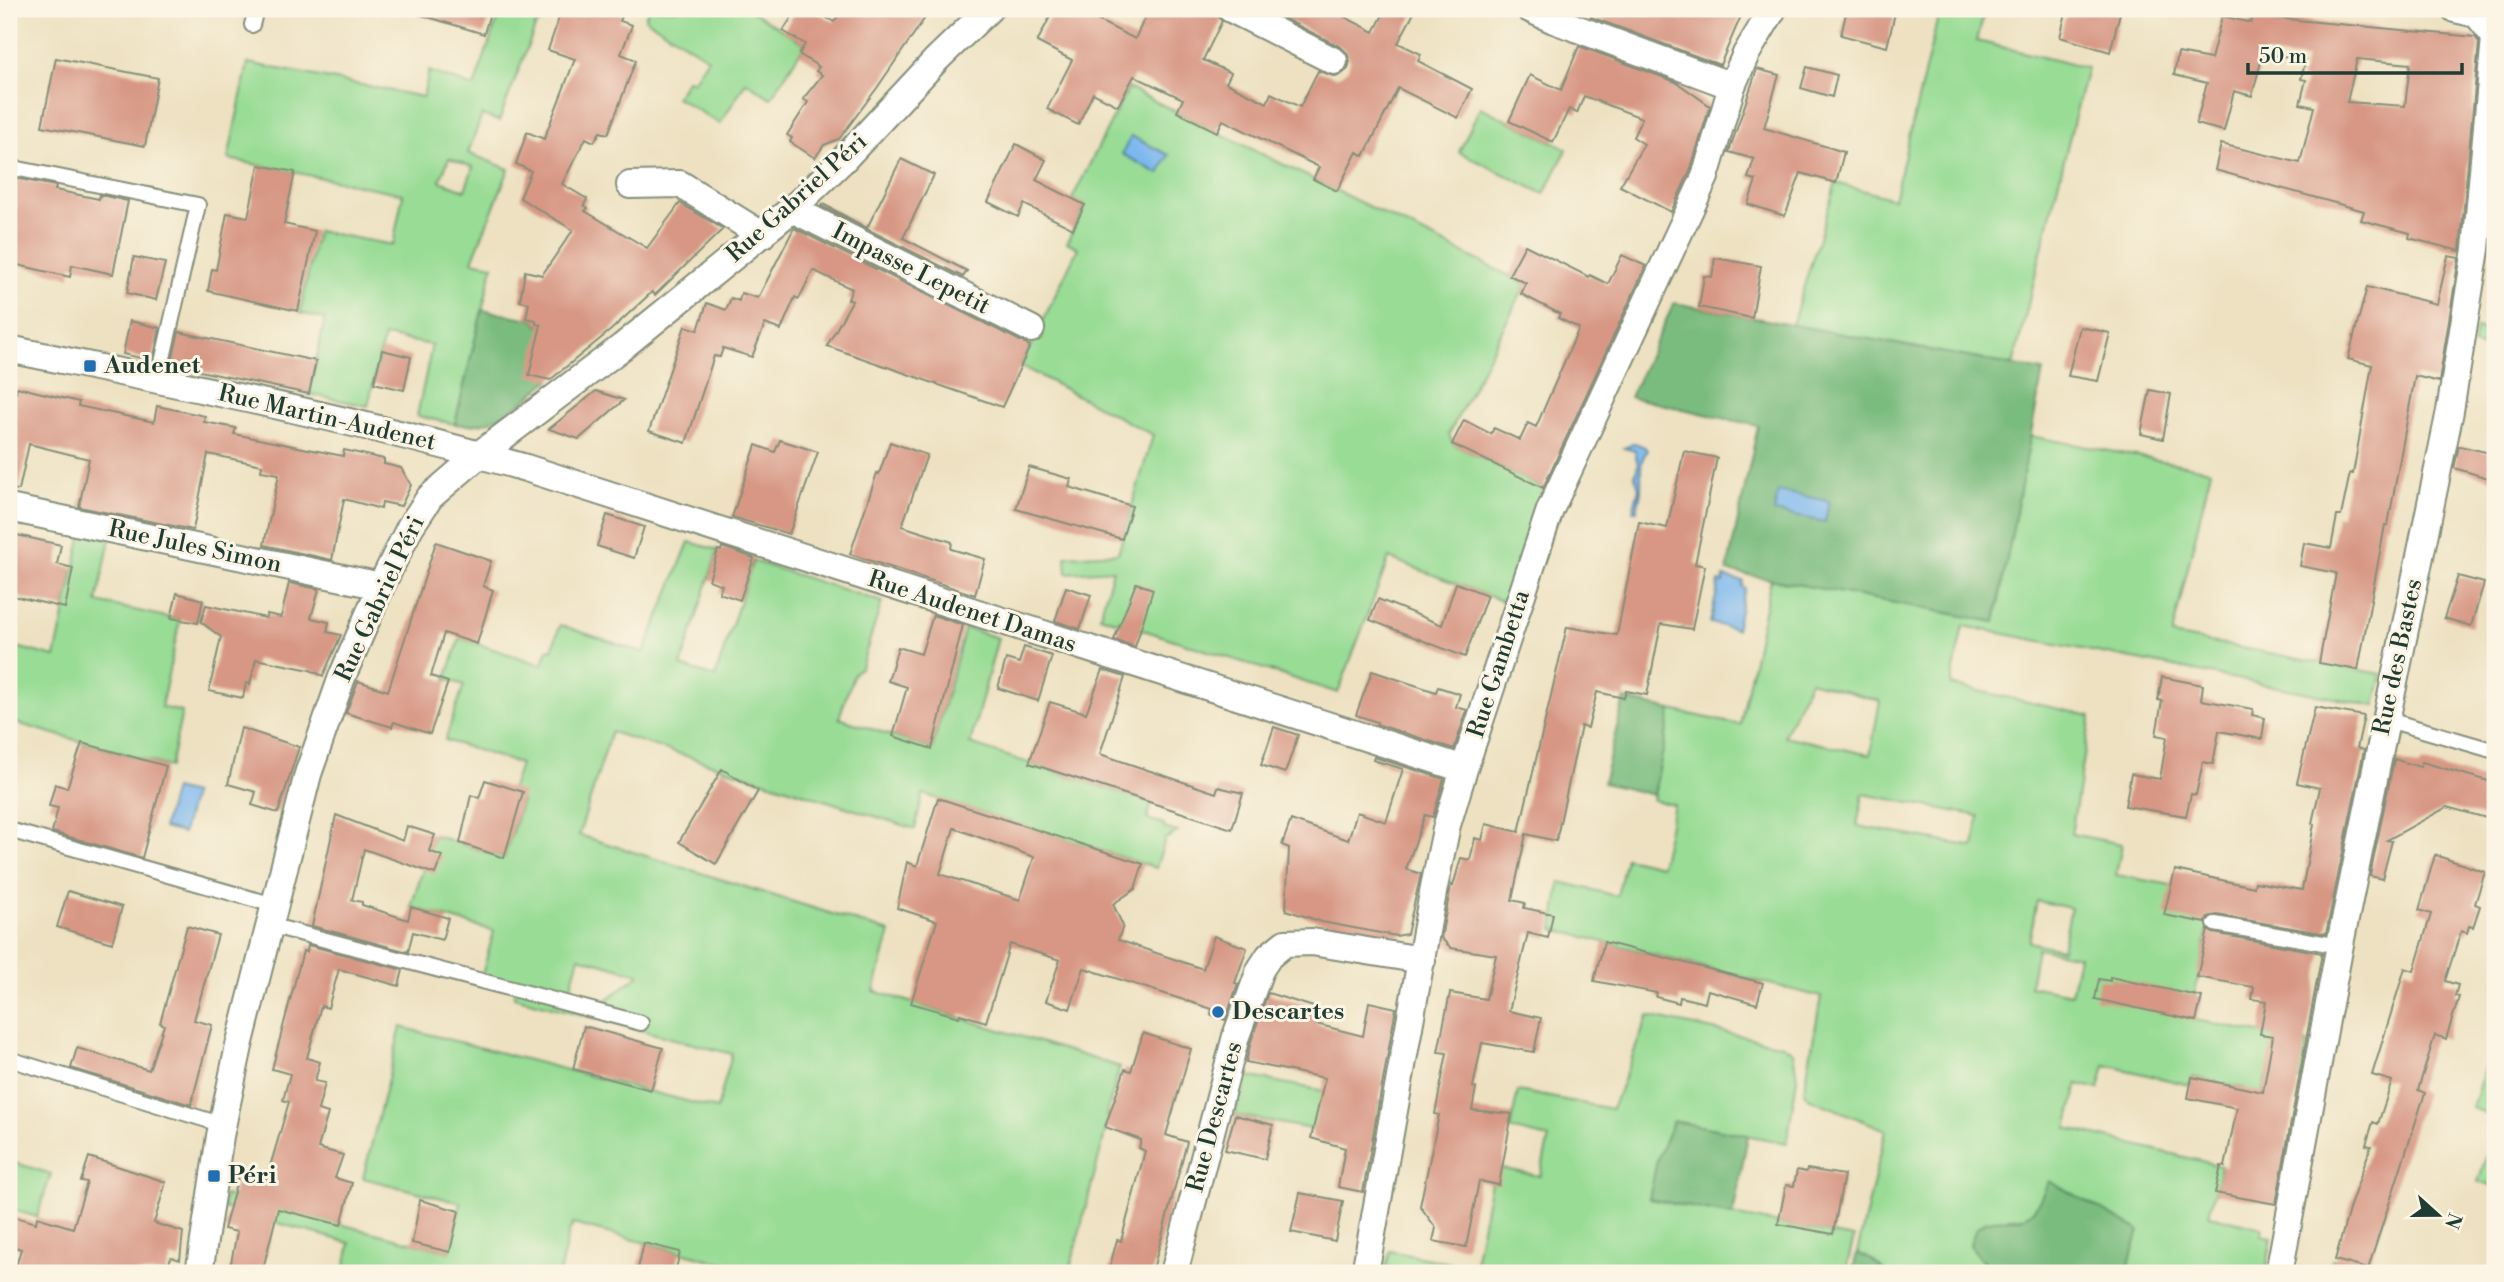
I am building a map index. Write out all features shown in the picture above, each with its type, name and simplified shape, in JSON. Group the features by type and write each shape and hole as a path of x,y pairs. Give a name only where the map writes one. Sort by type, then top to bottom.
{"street":[{"name":"Rue Gabriel Péri","path":"937,59 965,9"},
{"name":"Rue Gabriel Péri","path":"199,1273 239,1046 308,774 342,677 410,527 430,496 480,454 622,347 792,209 989,9"},
{"path":"1231,9 1334,61"},
{"path":"1530,9 1732,86"},
{"name":"Rue Gambetta","path":"1366,1273 1434,887 1447,825 1464,769 1550,510 1705,177 1732,86 1746,54 1773,9"},
{"path":"2455,9 2477,15 2495,37"},
{"name":"Rue des Bastes","path":"2279,1273 2340,946 2447,424 2476,249 2495,37"},
{"path":"630,185 680,184 762,235"},
{"name":"Impasse Lepetit","path":"792,209 1031,329"},
{"name":"Rue Martin-Audenet","path":"9,349 288,408 480,454"},
{"name":"Rue Audenet Damas","path":"480,454 1464,769"},
{"name":"Rue Jules Simon","path":"9,509 381,586"},
{"name":"Rue Descartes","path":"1174,1273 1236,1036 1260,970 1269,956 1285,943 1312,942 1422,960"}],"lane":[{"path":"252,25 256,9"},
{"path":"9,167 198,205 158,380"},
{"path":"2385,719 2495,751"},
{"path":"9,830 272,915 641,1023"},
{"path":"2215,924 2340,946"},
{"path":"9,1059 223,1125"}],"green space":[{"path":"501,9 546,9 542,22 536,25 499,121 482,115 468,153 509,169 472,261 493,265 455,424 417,416 432,345 384,336 368,406 309,394 325,319 300,313 317,231 393,245 403,194 228,159 248,63 423,97 429,71 474,87","holes":["449,158 473,167 465,190 440,181"]},
{"path":"649,9 748,9 805,44 771,98 746,82 720,124 676,97 688,79 693,82 708,58 647,20 645,18"},
{"path":"1940,9 1985,9 1977,41 2087,68 2013,365 1792,325 1836,183 1894,199"},
{"path":"1128,88 1526,284 1449,434 1453,444 1545,489 1538,503 1541,505 1507,603 1389,558 1338,693 1100,616 1113,570 1067,573 1066,556 1118,553 1153,435 1021,366 1078,248 1067,242 1085,206 1072,199"},
{"path":"1480,107 1567,149 1544,194 1459,152"},
{"path":"1674,303 2043,371 1995,622 1727,571 1758,426 1630,397"},
{"path":"482,310 536,320 536,324 542,326 550,380 518,406 495,419 470,425 455,424"},
{"path":"2476,328 2495,334 2495,351 2473,345"},
{"path":"2030,436 2211,470 2172,635 2382,674 2375,706 1963,626 1951,685 2091,716 2071,834 2122,844 2116,875 2215,893 2190,1019 2308,1043 2301,1081 2266,1075 2261,1100 2243,1088 2192,1077 2190,1085 2105,1065 2099,1089 2078,1084 2067,1128 2221,1166 2209,1215 2263,1228 2261,1235 2272,1237 2266,1273 2128,1273 2034,1210 2025,1217 2008,1218 1982,1260 1999,1273 1886,1273 1872,1260 1857,1253 1886,1130 1808,1098 1804,1091 1821,997 1553,929 1560,882 1617,896 1626,858 1661,866 1674,805 1653,800 1671,710 1740,725 1771,579 1995,622","holes":["1810,681 1880,701 1870,755 1784,736","1863,794 1979,816 1974,847 1857,826","2037,901 2071,908 2062,949 2029,942","2037,948 2079,956 2071,994 2030,986"]},
{"path":"82,533 110,539 97,602 180,620 161,707 182,712 170,767 9,721 9,645 55,657"},
{"path":"689,542 718,550 681,666 715,677 753,561 882,602 861,667 854,673 839,718 932,749 965,628 998,638 970,744 1152,803 1147,819 1178,832 1165,839 1156,868 923,794 915,829 611,732 579,835 890,932 874,991 1120,1067 1069,1273 762,1273 573,1224 559,1273 344,1273 350,1243 223,1208 225,1195 450,1252 461,1203 363,1178 401,1027 717,1109 732,1054 514,997 514,983 482,975 494,931 411,907 434,835 504,858 522,801 509,797 520,764 445,740 464,685 446,679 460,638 542,665 548,649 552,650 560,625 644,653","holes":["579,957 639,974 600,1005 568,997"]},
{"path":"1624,699 1671,710 1654,795 1603,783"},
{"path":"1648,1016 1783,1045 1793,1052 1797,1078 1787,1143 1673,1121 1649,1199 1854,1238 1845,1273 1414,1273 1386,1267 1390,1251 1474,1268 1494,1167 1540,1176 1549,1138 1510,1129 1518,1091 1612,1109"},
{"path":"2495,1034 2495,1116 2472,1108"},
{"path":"1246,1076 1383,1102 1376,1141 1235,1115"},
{"path":"1673,1121 1748,1135 1733,1215 1649,1199 1657,1160"},
{"path":"2495,1129 2495,1187 2478,1182"},
{"path":"9,1161 51,1174 37,1217 9,1209"},
{"path":"2049,1181 2139,1230 2128,1273 1999,1273 1982,1260 1970,1245 1974,1232 1987,1221 2028,1215"},
{"path":"1857,1253 1872,1260 1886,1273 1852,1273"},
{"path":"2332,1259 2382,1273 2328,1273"}],"water":[{"path":"1131,136 1169,155 1159,174 1122,154"},
{"path":"1635,443 1645,447 1647,451 1641,464 1641,491 1637,511 1633,511 1639,488 1635,476 1638,465 1635,451 1624,448"},
{"path":"1778,491 1829,501 1825,522 1774,512"},
{"path":"1724,577 1743,581 1742,587 1745,588 1736,629 1710,623 1719,582 1723,583"},
{"path":"174,789 193,794 183,833 163,828"}],"building":[{"path":"419,9 491,9 484,34 418,14"},
{"path":"562,9 625,9 620,21 632,25 621,54 636,60 608,134 600,132 594,142 586,138 562,184 587,199 584,205 588,208 585,211 647,248 680,203 723,229 655,295 652,292 550,380 529,375 541,325 536,324 536,320 526,318 529,303 520,301 525,271 542,275 573,230 520,198 531,171 516,164 527,132 544,139 575,59 548,50"},
{"path":"797,9 812,9 834,22 842,9 931,9 839,139 824,145 815,158 790,142 792,138 787,135 808,102 803,99 822,75 816,71 819,67 799,54 805,44 783,31"},
{"path":"1054,9 1075,9 1135,39 1149,9 1215,9 1222,21 1203,60 1231,73 1226,83 1267,103 1271,93 1300,107 1318,71 1336,77 1348,69 1350,61 1341,47 1265,9 1329,9 1374,32 1386,9 1416,9 1398,43 1421,54 1418,61 1472,89 1458,118 1398,88 1364,156 1357,152 1337,191 1313,179 1319,167 1223,120 1217,132 1177,112 1183,99 1134,76 1118,106 1093,93 1078,125 1047,109 1072,60 1037,42"},
{"path":"1594,9 1744,9 1720,65 1591,17"},
{"path":"1847,9 1896,9 1887,47 1841,35"},
{"path":"2067,9 2121,9 2110,52 2060,37"},
{"path":"2222,16 2251,23 2253,16 2475,37 2479,42 2460,251 2409,238 2410,233 2361,220 2364,211 2215,170 2221,144 2300,163 2314,107 2300,104 2306,80 2301,79 2306,59 2263,54 2252,96 2234,91 2224,131 2196,124 2207,83 2174,75 2178,53 2211,59","holes":["2357,59 2410,64 2405,106 2347,102"]},
{"path":"1579,46 1676,82 1710,106 1690,171 1671,212 1620,186 1644,144 1633,137 1642,118 1584,96 1577,113 1569,109 1553,142 1509,121 1530,75 1561,90"},
{"path":"56,58 158,78 145,146 42,126"},
{"path":"1807,67 1837,75 1832,97 1801,88"},
{"path":"1757,69 1779,75 1764,128 1844,152 1836,183 1801,173 1785,216 1748,204 1756,180 1748,178 1754,159 1729,152"},
{"path":"1016,144 1046,160 1036,180 1085,205 1073,229 1024,204 1018,217 988,202"},
{"path":"901,159 934,175 903,238 967,271 963,277 821,206 823,204 867,228"},
{"path":"259,165 295,172 284,224 315,231 298,311 208,291 212,269 216,270 227,213 248,217"},
{"path":"9,177 56,186 55,190 99,199 100,195 128,201 113,274 72,265 70,277 9,263"},
{"path":"794,228 1030,346 1002,407 827,346 852,301 848,299 852,289 813,270 799,299 795,297 781,330 765,324 752,357 723,348 720,357 714,356 686,443 649,431 685,326 698,330 707,303 726,310 731,298 739,301 741,293 758,298"},
{"path":"1525,245 1608,284 1622,255 1646,266 1543,488 1452,444 1464,420 1491,434 1494,428 1520,440 1528,423 1536,427 1579,328 1558,318 1560,314 1521,294 1526,283 1509,275"},
{"path":"2448,256 2459,258 2439,382 2415,376 2358,670 2319,663 2336,573 2300,566 2304,543 2331,548 2337,516 2341,516 2350,473 2353,474 2372,365 2348,359 2367,287 2437,304"},
{"path":"134,257 165,263 156,300 127,293"},
{"path":"1715,258 1761,266 1752,318 1699,307 1704,276 1712,277"},
{"path":"130,321 160,328 153,361 123,354"},
{"path":"2080,327 2110,333 2098,381 2068,376"},
{"path":"179,332 316,361 309,394 171,365"},
{"path":"382,350 411,357 404,390 374,383"},
{"path":"17,387 79,402 78,406 154,422 157,406 205,416 204,422 236,428 234,434 343,456 344,450 384,459 384,464 401,468 411,485 401,506 382,502 381,509 344,499 332,560 264,545 279,474 261,471 262,465 208,454 193,530 79,507 89,459 29,444 19,490 9,489 9,391 16,393"},
{"path":"2150,390 2171,394 2163,439 2141,434"},
{"path":"596,391 624,400 579,439 549,429"},
{"path":"780,440 818,452 789,534 732,517 756,445 775,452"},
{"path":"890,442 927,455 902,526 952,542 951,549 985,559 975,595 850,554"},
{"path":"2459,446 2495,454 2495,480 2454,468"},
{"path":"1684,451 1717,458 1695,564 1705,566 1692,629 1661,624 1647,695 1626,691 1624,698 1597,692 1588,728 1581,726 1556,841 1526,834 1512,900 1525,903 1524,908 1553,914 1548,938 1528,933 1509,1011 1541,1018 1534,1052 1482,1043 1473,1087 1476,1088 1472,1110 1512,1114 1499,1185 1479,1181 1466,1247 1433,1241 1436,1228 1420,1206 1439,1115 1435,1114 1447,1053 1438,1052 1450,993 1486,999 1496,955 1451,948 1441,938 1451,885 1453,886 1461,858 1470,860 1475,838 1482,840 1486,824 1519,832 1567,627 1617,635 1639,522 1667,528"},
{"path":"1029,467 1071,479 1069,487 1132,506 1122,539 1016,509"},
{"path":"607,515 644,527 634,558 597,546"},
{"path":"17,535 61,545 57,564 73,568 65,608 9,595 9,543 15,545"},
{"path":"436,542 491,561 483,586 493,590 477,644 444,633 431,676 448,682 430,734 394,722 392,727 346,713 358,681 388,691"},
{"path":"722,547 754,558 740,600 719,593 722,585 709,580 718,550 721,551"},
{"path":"2458,576 2484,583 2471,626 2444,618"},
{"path":"289,583 319,589 311,618 329,622 327,632 341,635 323,676 310,670 256,659 250,684 246,683 243,698 209,691 221,637 201,622 206,605 266,618 267,614 281,617"},
{"path":"1136,583 1153,589 1135,647 1114,640"},
{"path":"1456,583 1487,595 1465,657 1370,620 1378,599 1442,625"},
{"path":"1066,587 1091,595 1080,629 1055,621"},
{"path":"177,593 203,600 198,623 171,618"},
{"path":"933,615 963,625 932,749 893,736 907,687 888,681 898,647 921,654"},
{"path":"1024,647 1052,656 1038,701 998,688 1006,659 1019,663"},
{"path":"1103,670 1125,677 1100,754 1216,793 1218,787 1243,793 1232,829 1029,763 1050,702 1086,713"},
{"path":"1372,671 1436,692 1438,687 1460,694 1456,707 1467,710 1454,749 1356,715"},
{"path":"2162,677 2203,685 2201,700 2253,709 2252,715 2265,718 2262,739 2219,731 2213,764 2203,762 2196,795 2191,794 2186,816 2125,806 2131,774 2160,779 2167,737 2156,735 2162,701 2158,700"},
{"path":"2315,707 2364,716 2357,748 2364,750 2326,934 2217,915 2208,917 2206,923 2164,915 2175,870 2254,887 2255,882 2302,890 2320,788 2297,783"},
{"path":"1274,727 1298,735 1285,773 1261,765"},
{"path":"241,728 299,747 278,813 252,805 256,792 228,784"},
{"path":"82,743 166,766 142,858 52,832 58,808 49,806 55,784 67,788"},
{"path":"1374,757 1444,779 1433,817 1425,815 1406,869 1421,874 1407,934 1396,936 1322,922 1286,910 1289,848 1282,845 1291,820 1348,840 1357,812 1386,822 1403,769 1373,760"},
{"path":"2394,759 2420,767 2422,762 2495,783 2495,818 2447,807 2387,840 2392,841 2382,879 2370,876"},
{"path":"722,769 758,791 716,864 679,842"},
{"path":"485,780 523,792 504,858 460,843 471,795 479,798"},
{"path":"938,798 1143,864 1135,889 1113,904 1123,926 1118,940 1203,969 1214,936 1247,948 1225,1020 1211,1015 1212,1009 1084,968 1070,1009 1046,1001 1060,960 1010,944 986,1022 911,1003 937,921 897,908 907,862 917,866","holes":["954,828 1034,857 1020,900 940,874"]},
{"path":"336,815 403,841 407,826 435,835 429,851 442,856 435,874 364,849 352,900 408,920 411,907 448,918 442,940 413,932 408,952 312,926"},
{"path":"2435,855 2485,872 2475,904 2480,906 2473,927 2469,926 2467,933 2461,931 2445,981 2458,985 2455,996 2459,997 2446,1039 2435,1035 2418,1090 2425,1093 2368,1269 2335,1260 2371,1146 2366,1145 2373,1122 2378,1124 2392,1081 2372,1075 2405,968 2414,971 2431,914 2419,910"},
{"path":"68,891 122,907 112,943 57,927"},
{"path":"187,926 218,935 194,1020 212,1025 191,1105 71,1068 77,1048 149,1070 164,1025 160,1023"},
{"path":"2208,930 2322,953 2276,1204 2215,1193 2221,1166 2225,1167 2237,1108 2188,1098 2192,1077 2263,1092 2273,1036 2260,1034 2266,1001 2252,999 2254,987 2197,977"},
{"path":"1604,942 1763,983 1757,1004 1708,990 1705,1003 1680,997 1679,1003 1656,997 1657,993 1594,981"},
{"path":"308,945 403,970 399,986 339,969 328,1008 321,1006 307,1058 320,1062 315,1081 325,1083 318,1110 328,1113 318,1148 343,1155 335,1178 352,1183 341,1225 278,1209 262,1273 229,1273 237,1232 224,1229 239,1173 266,1180 289,1102 283,1100 290,1074 272,1069 303,951 307,952"},
{"path":"2110,977 2202,997 2196,1021 2095,999 2099,979 2110,981"},
{"path":"1268,993 1320,1009 1316,1024 1363,1036 1369,1002 1396,1008 1363,1192 1338,1187 1345,1148 1311,1138 1325,1078 1246,1062"},
{"path":"584,1026 663,1048 651,1090 573,1069"},
{"path":"1143,1033 1191,1049 1166,1135 1187,1142 1152,1273 1108,1273 1117,1240 1121,1241 1145,1151 1139,1148 1141,1140 1105,1127 1125,1069 1131,1071"},
{"path":"1235,1115 1273,1125 1265,1159 1225,1150"},
{"path":"89,1157 166,1182 154,1223 183,1232 180,1260 171,1257 166,1273 14,1273 21,1249 9,1245 9,1215 36,1223 37,1217 73,1228 87,1182 81,1181"},
{"path":"1807,1169 1844,1175 1833,1234 1778,1224 1786,1185 1794,1186 1797,1170 1806,1172"},
{"path":"1300,1193 1343,1201 1335,1241 1291,1232"},
{"path":"420,1200 459,1211 450,1252 412,1243"},
{"path":"644,1243 680,1252 675,1273 637,1273"}],"place":[{"name":"Audenet","path":"90,366"},
{"name":"Descartes","path":"1218,1012"},
{"name":"Péri","path":"214,1176"}]}
